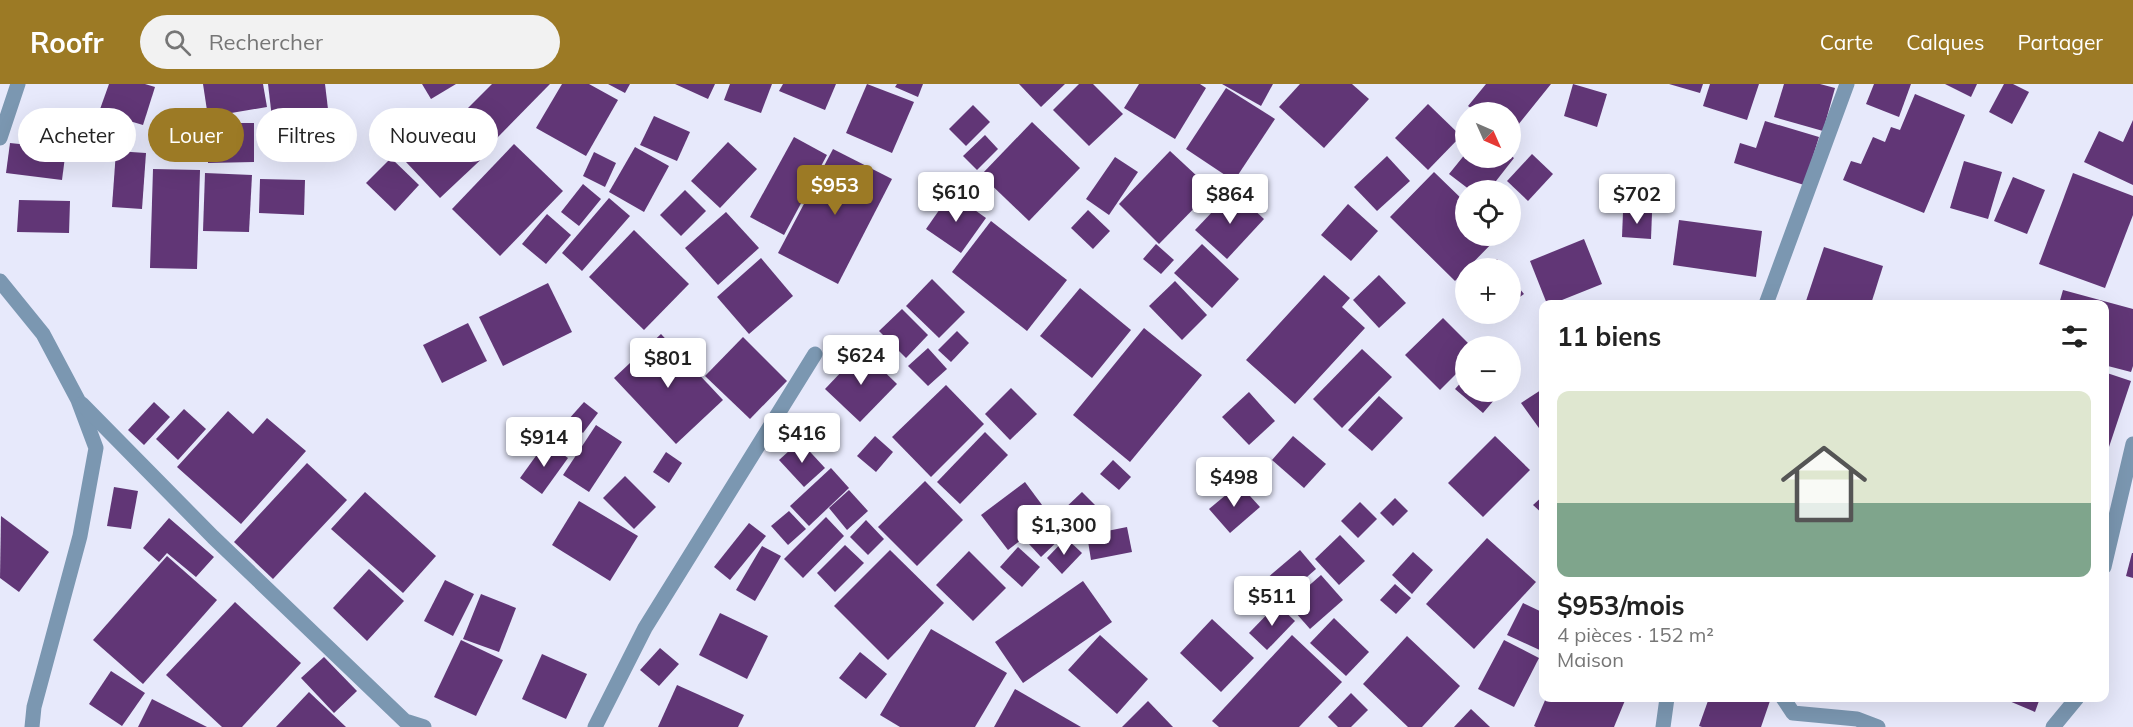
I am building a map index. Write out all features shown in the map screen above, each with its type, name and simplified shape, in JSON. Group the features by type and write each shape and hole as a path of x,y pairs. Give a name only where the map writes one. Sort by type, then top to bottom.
{"street":[{"path":"0,138 18,84"},
{"path":"1767,300 1847,84"},
{"path":"0,281 43,334 78,400 96,448 80,536 34,707 32,727"},
{"path":"595,727 645,628 815,354"},
{"path":"78,400 213,537 405,722 424,727"},
{"path":"2109,546 2133,444"},
{"path":"1663,727 1666,702"},
{"path":"1786,702 1793,713 1857,719 1878,727"},
{"path":"2053,727 2075,702"}],"building":[{"path":"109,84 145,84 155,87 143,125 136,123 136,108 100,108"},
{"path":"203,84 263,84 267,107 244,111 244,108 207,108"},
{"path":"268,84 325,84 328,108 271,108"},
{"path":"422,84 456,84 431,99"},
{"path":"492,84 550,84 498,137 498,108 468,108"},
{"path":"562,84 589,84 618,100 586,156 536,128"},
{"path":"608,84 630,84 625,93"},
{"path":"675,84 715,84 708,99"},
{"path":"730,84 772,84 761,113 724,100"},
{"path":"783,84 836,84 825,110 779,91"},
{"path":"867,84 914,102 892,153 846,133"},
{"path":"897,84 923,84 918,97 895,87"},
{"path":"1019,84 1065,84 1041,107"},
{"path":"1079,84 1093,84 1123,114 1089,146 1053,110"},
{"path":"1139,84 1200,84 1206,88 1175,139 1124,108"},
{"path":"1222,84 1273,84 1261,106"},
{"path":"1300,84 1352,84 1369,99 1324,148 1279,107"},
{"path":"1486,84 1551,84 1521,121 1521,102 1471,102"},
{"path":"1573,84 1607,94 1597,127 1564,116"},
{"path":"1669,84 1703,84 1700,93"},
{"path":"1710,84 1759,84 1747,120 1703,106"},
{"path":"1784,84 1820,84 1835,88 1823,131 1774,117"},
{"path":"1874,84 1911,84 1899,117 1866,104"},
{"path":"1945,84 1977,84 1971,97"},
{"path":"2004,84 2013,84 2029,92 2012,124 1989,112"},
{"path":"1226,88 1275,119 1234,181 1186,149"},
{"path":"1915,94 1965,115 1924,213 1843,180 1851,161 1861,164 1873,137 1885,142 1891,127 1900,130"},
{"path":"1428,104 1455,130 1455,142 1428,170 1395,138"},
{"path":"973,105 990,122 966,146 949,129"},
{"path":"654,116 690,132 677,161 640,145"},
{"path":"2133,120 2133,185 2084,162 2099,131 2123,142"},
{"path":"1765,121 1819,137 1804,185 1734,163 1740,143 1756,148"},
{"path":"1032,122 1080,168 1029,221 981,175"},
{"path":"244,123 254,123 254,162 208,163 244,162"},
{"path":"985,135 998,149 977,170 963,156"},
{"path":"794,137 827,155 784,235 750,217"},
{"path":"728,142 757,169 720,208 691,181"},
{"path":"10,143 18,144 18,162 64,162 62,180 6,173"},
{"path":"514,144 563,191 500,256 452,209"},
{"path":"635,147 669,166 644,212 609,192"},
{"path":"833,149 892,179 838,284 778,253"},
{"path":"1170,151 1212,190 1159,244 1119,204"},
{"path":"136,152 146,153 142,209 112,207 115,162 136,162"},
{"path":"594,152 616,163 605,187 583,176"},
{"path":"1532,154 1553,174 1528,201 1521,194 1521,180 1508,180"},
{"path":"1387,156 1410,181 1377,211 1354,187"},
{"path":"1115,157 1138,172 1109,215 1086,199"},
{"path":"1964,161 2002,172 1988,219 1950,208"},
{"path":"387,162 395,162 419,185 395,211 366,183"},
{"path":"406,162 478,162 440,198"},
{"path":"1455,167 1506,168 1497,180 1457,180 1449,174"},
{"path":"153,169 200,170 197,269 150,268"},
{"path":"1434,172 1455,192 1455,246 1489,246 1477,258 1455,258 1455,281 1390,217"},
{"path":"205,173 252,175 249,232 203,231"},
{"path":"2073,173 2133,196 2133,215 2105,288 2039,264"},
{"path":"2013,177 2045,190 2027,234 1994,221"},
{"path":"260,179 305,180 304,215 259,213"},
{"path":"583,184 601,199 579,226 561,212"},
{"path":"685,190 706,211 681,236 660,215"},
{"path":"1233,190 1264,219 1227,259 1195,230"},
{"path":"951,193 986,218 961,253 926,229"},
{"path":"609,198 630,216 582,271 562,253"},
{"path":"19,200 70,201 69,233 17,232"},
{"path":"1348,204 1378,231 1351,261 1321,235"},
{"path":"1088,210 1110,231 1093,249 1071,228"},
{"path":"726,212 759,248 718,285 685,248"},
{"path":"1623,212 1652,213 1651,239 1622,237"},
{"path":"547,214 571,235 546,264 522,244"},
{"path":"1679,220 1762,231 1756,277 1673,265"},
{"path":"991,221 1067,280 1027,331 952,272"},
{"path":"634,230 689,284 644,330 589,277"},
{"path":"1584,239 1602,284 1562,300 1545,300 1530,261"},
{"path":"1156,244 1174,260 1161,274 1143,259"},
{"path":"1202,244 1239,279 1212,308 1174,273"},
{"path":"1824,247 1883,266 1872,300 1806,300"},
{"path":"761,258 793,296 749,334 717,297"},
{"path":"1324,275 1350,298 1342,307 1365,328 1295,404 1246,360"},
{"path":"1379,275 1406,303 1379,328 1353,300"},
{"path":"932,279 965,312 939,338 906,306"},
{"path":"1175,281 1207,315 1182,340 1149,306"},
{"path":"548,283 572,332 503,366 479,317"},
{"path":"1080,288 1131,330 1092,378 1040,336"},
{"path":"2063,290 2100,300 2060,300"},
{"path":"2109,302 2133,309 2133,366 2131,372 2109,366"},
{"path":"902,309 928,335 906,358 879,331"},
{"path":"1443,318 1461,336 1455,336 1455,375 1440,390 1405,355"},
{"path":"468,323 487,361 442,383 423,345"},
{"path":"1144,328 1202,375 1130,462 1073,415"},
{"path":"957,331 969,343 951,362 938,350"},
{"path":"661,334 723,400 676,444 614,378"},
{"path":"743,337 787,381 750,419 705,376"},
{"path":"928,348 947,369 928,386 908,366"},
{"path":"1362,349 1392,377 1342,428 1313,399"},
{"path":"862,350 897,384 860,422 825,389"},
{"path":"2109,374 2131,381 2109,447"},
{"path":"946,385 984,424 931,477 892,437"},
{"path":"1011,388 1037,414 1010,440 985,414"},
{"path":"1539,391 1539,428 1521,403"},
{"path":"1249,392 1275,421 1249,445 1222,417"},
{"path":"1379,396 1403,418 1372,451 1348,430"},
{"path":"154,402 170,417 144,445 128,430"},
{"path":"584,402 598,413 583,433 568,420"},
{"path":"1470,402 1492,402 1483,413"},
{"path":"184,409 206,429 178,460 156,439"},
{"path":"228,411 253,434 267,418 306,451 241,524 177,467"},
{"path":"596,425 622,442 589,492 563,475"},
{"path":"985,432 1008,455 960,504 937,482"},
{"path":"875,436 893,452 876,472 857,456"},
{"path":"1293,436 1326,464 1304,488 1272,460"},
{"path":"1495,436 1530,470 1483,517 1448,483"},
{"path":"800,441 825,468 804,487 779,460"},
{"path":"546,442 568,458 542,494 520,478"},
{"path":"666,452 682,463 669,483 653,472"},
{"path":"1113,460 1131,477 1119,490 1100,474"},
{"path":"307,463 347,500 273,579 234,542"},
{"path":"831,468 849,488 809,526 790,506"},
{"path":"625,476 656,507 634,529 603,498"},
{"path":"925,481 963,520 917,566 878,527"},
{"path":"1025,482 1051,517 1008,550 981,515"},
{"path":"1239,484 1260,507 1230,533 1209,509"},
{"path":"114,487 138,491 131,529 107,526"},
{"path":"849,490 868,511 847,530 829,508"},
{"path":"365,492 436,556 403,593 331,529"},
{"path":"1082,492 1101,511 1078,534 1059,514"},
{"path":"1395,498 1408,511 1393,526 1380,513"},
{"path":"1539,500 1539,510 1533,505"},
{"path":"579,501 638,536 610,581 552,545"},
{"path":"1360,502 1377,519 1358,538 1341,521"},
{"path":"789,511 806,529 788,545 771,526"},
{"path":"1,516 49,552 19,592 0,578"},
{"path":"826,517 844,536 803,578 784,559"},
{"path":"169,518 214,557 196,577 167,553 159,562 143,548"},
{"path":"866,520 884,539 868,555 850,537"},
{"path":"749,523 766,536 730,580 714,567"},
{"path":"1050,523 1063,536 1041,557 1029,544"},
{"path":"1127,527 1132,552 1091,560 1087,535"},
{"path":"1340,535 1365,561 1339,585 1315,559"},
{"path":"1066,538 1082,553 1062,574 1047,558"},
{"path":"1487,538 1536,582 1474,649 1426,604"},
{"path":"845,545 864,563 835,592 817,573"},
{"path":"762,546 781,556 755,601 736,590"},
{"path":"1018,547 1040,567 1022,587 1000,567"},
{"path":"890,550 944,603 888,660 834,606"},
{"path":"1300,550 1316,569 1282,599 1266,579"},
{"path":"969,551 1006,588 973,621 936,585"},
{"path":"1413,552 1433,570 1412,594 1392,575"},
{"path":"2133,553 2133,578 2126,576"},
{"path":"167,556 217,600 143,684 93,640"},
{"path":"369,569 404,601 367,641 333,608"},
{"path":"1321,575 1343,600 1310,629 1288,604"},
{"path":"445,580 474,594 453,636 424,621"},
{"path":"1083,581 1112,622 1023,683 995,642"},
{"path":"1395,584 1411,598 1396,614 1380,600"},
{"path":"481,594 516,608 499,652 463,639"},
{"path":"235,602 301,663 242,727 222,727 166,675"},
{"path":"1523,603 1539,611 1539,650 1507,635"},
{"path":"1277,604 1295,621 1267,650 1249,633"},
{"path":"720,613 768,636 747,679 699,655"},
{"path":"1334,618 1369,652 1346,676 1310,643"},
{"path":"1212,619 1254,658 1221,692 1180,653"},
{"path":"931,629 1007,673 975,727 900,727 880,715"},
{"path":"1100,635 1148,679 1117,714 1068,670"},
{"path":"1292,635 1342,682 1299,727 1219,727 1212,721"},
{"path":"1407,636 1460,686 1422,727 1408,727 1363,684"},
{"path":"461,640 503,660 476,716 434,697"},
{"path":"1504,640 1539,658 1514,707 1478,689"},
{"path":"660,648 679,664 659,686 640,670"},
{"path":"860,652 887,674 866,699 839,678"},
{"path":"542,654 587,674 566,719 522,699"},
{"path":"324,657 357,691 334,713 301,678"},
{"path":"111,671 145,693 122,726 89,704"},
{"path":"677,685 744,715 738,727 658,727"},
{"path":"1015,689 1081,727 994,727"},
{"path":"309,692 346,727 276,727"},
{"path":"1351,693 1368,710 1351,727 1338,727 1328,717"},
{"path":"152,699 207,727 138,727"},
{"path":"1148,701 1173,727 1122,727"},
{"path":"1544,702 1624,702 1614,727 1534,726"},
{"path":"1708,702 1770,702 1761,727 1699,726"},
{"path":"2011,702 2039,702 2035,712"},
{"path":"1471,709 1490,727 1454,727"}]}
